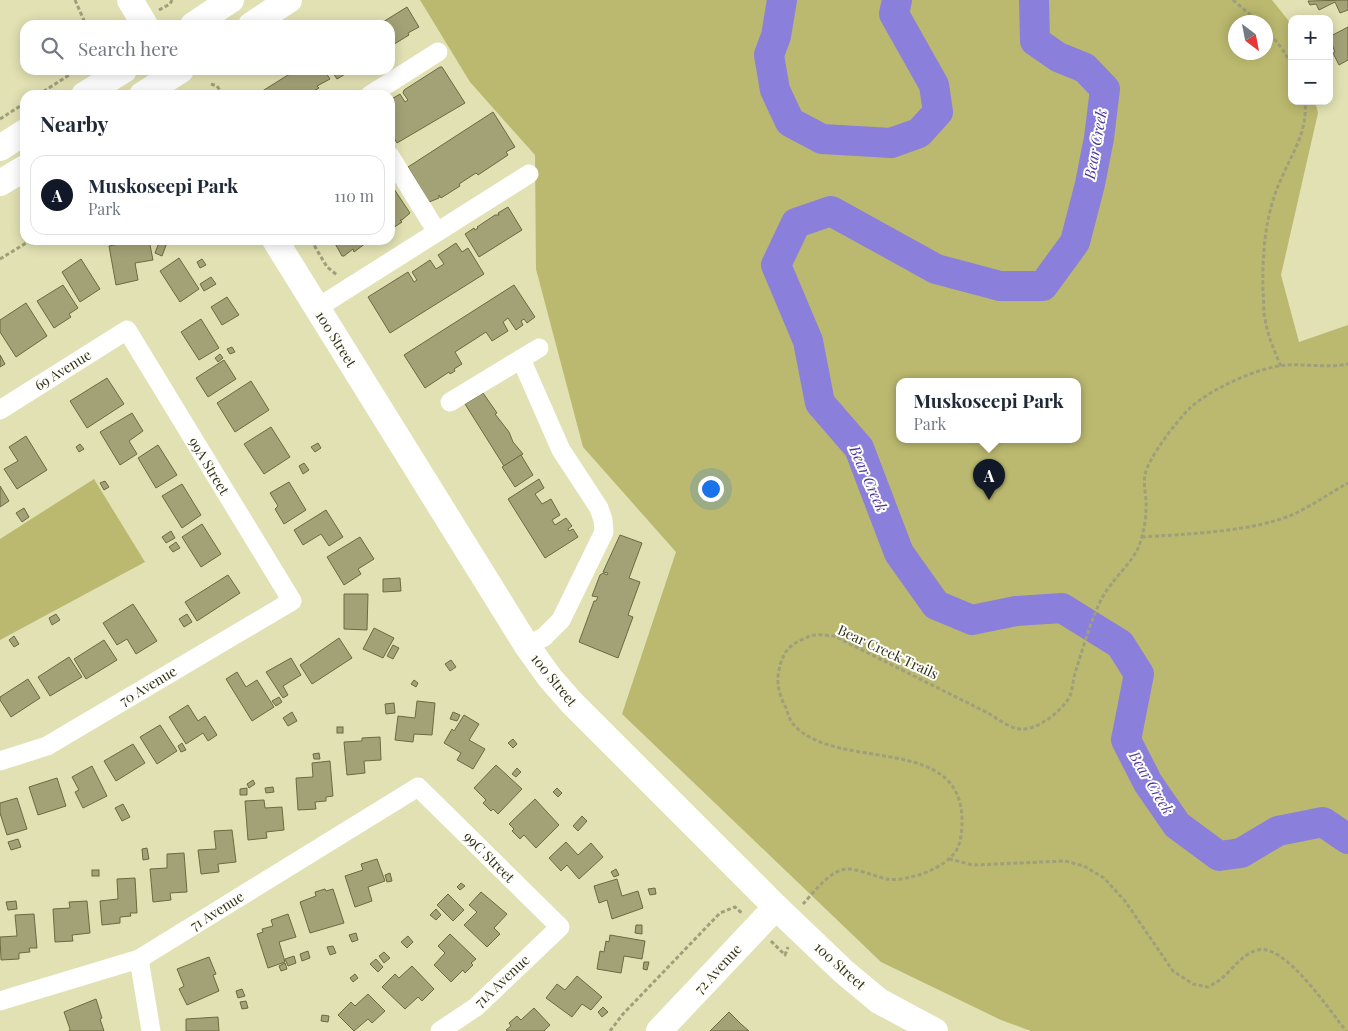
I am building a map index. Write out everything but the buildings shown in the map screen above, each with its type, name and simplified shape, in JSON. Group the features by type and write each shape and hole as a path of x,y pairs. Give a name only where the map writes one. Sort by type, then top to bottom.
{"main road":[{"path":"130,0 142,20"},
{"path":"201,20 231,0"},
{"path":"259,20 289,0"},
{"path":"92,90 116,75"},
{"path":"152,90 177,78"},
{"path":"0,148 20,135"},
{"path":"0,183 20,171"},
{"name":"100 Street","path":"278,245 527,646 550,678 572,703 776,907 843,971 879,1001 935,1031"},
{"name":"72 Avenue","path":"659,1031 776,907"}],"street":[{"path":"378,90 438,52"},
{"path":"395,164 437,232"},
{"path":"317,308 529,174"},
{"name":"69 Avenue","path":"0,410 127,330"},
{"name":"99A Street","path":"127,330 292,601"},
{"path":"450,402 539,348"},
{"path":"521,359 561,450 599,508 604,532 561,620 544,637 527,646"},
{"name":"70 Avenue","path":"0,761 46,746 292,601"},
{"name":"99C Street","path":"418,787 560,927"},
{"name":"71 Avenue","path":"0,1001 139,959 418,787"},
{"name":"71A Avenue","path":"440,1031 476,1006 560,927"},
{"path":"139,959 151,1031"}],"path":[{"path":"75,0 84,20"},
{"path":"1233,0 1251,15"},
{"path":"1273,38 1289,60"},
{"path":"46,90 69,75"},
{"path":"211,84 217,86 220,90"},
{"path":"1281,366 1264,317 1262,260 1273,200 1302,133 1306,117 1305,105"},
{"path":"0,119 20,106"},
{"path":"0,259 23,245"},
{"path":"314,245 332,271 338,276 360,281"},
{"path":"1348,364 1321,367 1281,366 1246,377 1213,391 1187,410 1160,446 1148,465 1144,476 1146,509 1141,537 1248,527 1273,521 1294,514 1348,483"},
{"name":"Bear Creek Trails","path":"757,928 786,955 803,903 834,873 848,868 889,879 908,878 932,870 948,859 957,850 962,833 962,812 957,794 940,772 895,758 823,744 805,734 793,724 784,706 777,683 780,664 789,646 813,634 834,636 1012,727 1025,729 1041,723 1058,712 1070,696 1075,671 1100,603 1108,588 1138,548 1141,537"},
{"path":"948,859 973,865 1065,861 1084,866 1104,878 1125,901 1173,971 1193,984 1208,987 1221,979 1241,959 1258,950 1271,950 1295,968 1346,1031"},
{"path":"610,1031 623,1014 720,913 735,907 757,928"}],"shaded area":[{"path":"420,0 1272,0 1288,20 1288,105 1316,105 1318,113 1281,275 1299,342 1348,325 1348,1031 1031,1031 1001,1020 881,962 622,714 676,552 583,447 536,269 535,155 470,82"},
{"path":"94,479 145,562 0,640 0,539"}],"waterway":[{"name":"Bear Creek","path":"782,0 776,36 769,55 775,90 790,122 822,139 891,143 919,133 938,112 934,85 894,14 897,0"},
{"name":"Bear Creek","path":"1034,0 1035,41 1058,57 1085,68 1105,89 1099,138 1090,184 1075,242 1043,286 1000,286 936,269 831,211 796,223 776,265 808,341 820,403 859,448 899,553 936,605 972,620 1016,611 1062,608 1120,644 1139,674 1126,740 1148,783 1177,825 1219,856 1241,853 1278,831 1323,822 1348,839"}],"place":[{"name":"Muskoseepi Park","path":"989,500"}]}
